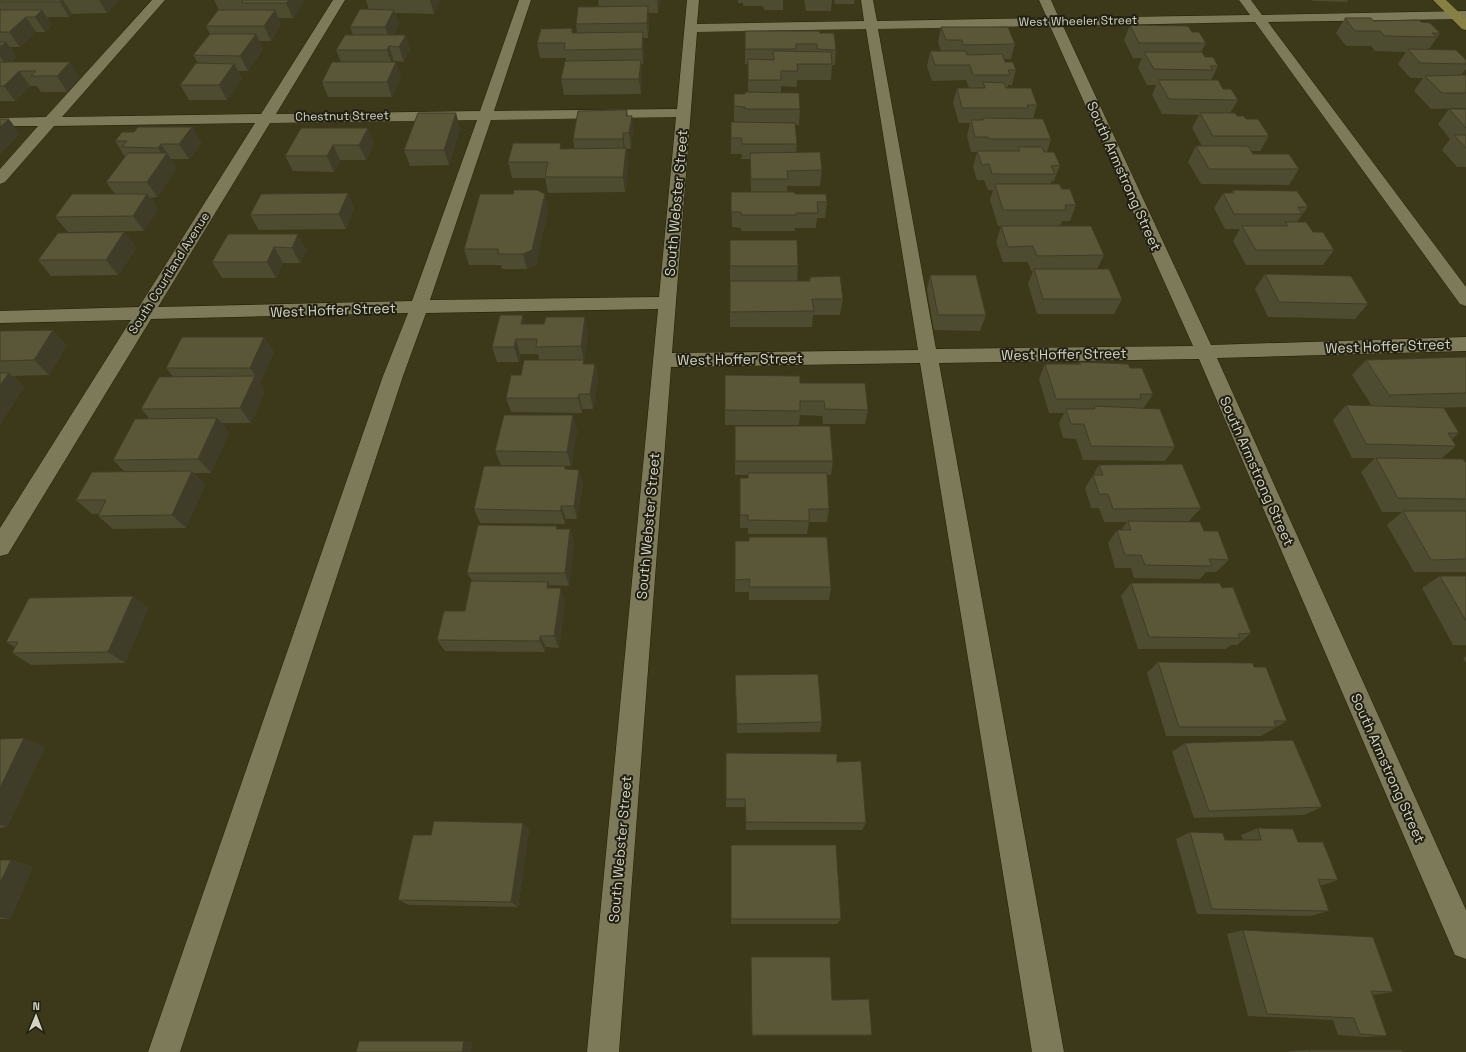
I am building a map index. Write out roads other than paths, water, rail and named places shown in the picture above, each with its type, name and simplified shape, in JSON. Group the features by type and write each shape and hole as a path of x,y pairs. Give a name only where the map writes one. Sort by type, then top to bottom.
{"main road":[{"path":"1439,0 1460,15 1466,26"}],"street":[{"path":"0,179 159,0"},
{"name":"South Courtland Avenue","path":"0,547 339,0"},
{"path":"164,1052 390,384 420,307 484,115 525,0"},
{"name":"South Webster Street","path":"603,1052 693,0"},
{"path":"867,0 1048,1052"},
{"name":"South Armstrong Street","path":"1045,0 1205,352 1466,944"},
{"path":"1245,0 1466,300"},
{"name":"West Wheeler Street","path":"690,28 1460,15"},
{"name":"Chestnut Street","path":"0,122 684,112"},
{"name":"West Hoffer Street","path":"0,317 143,315 532,304 667,303"},
{"name":"West Hoffer Street","path":"662,360 1205,352 1466,344"}]}
